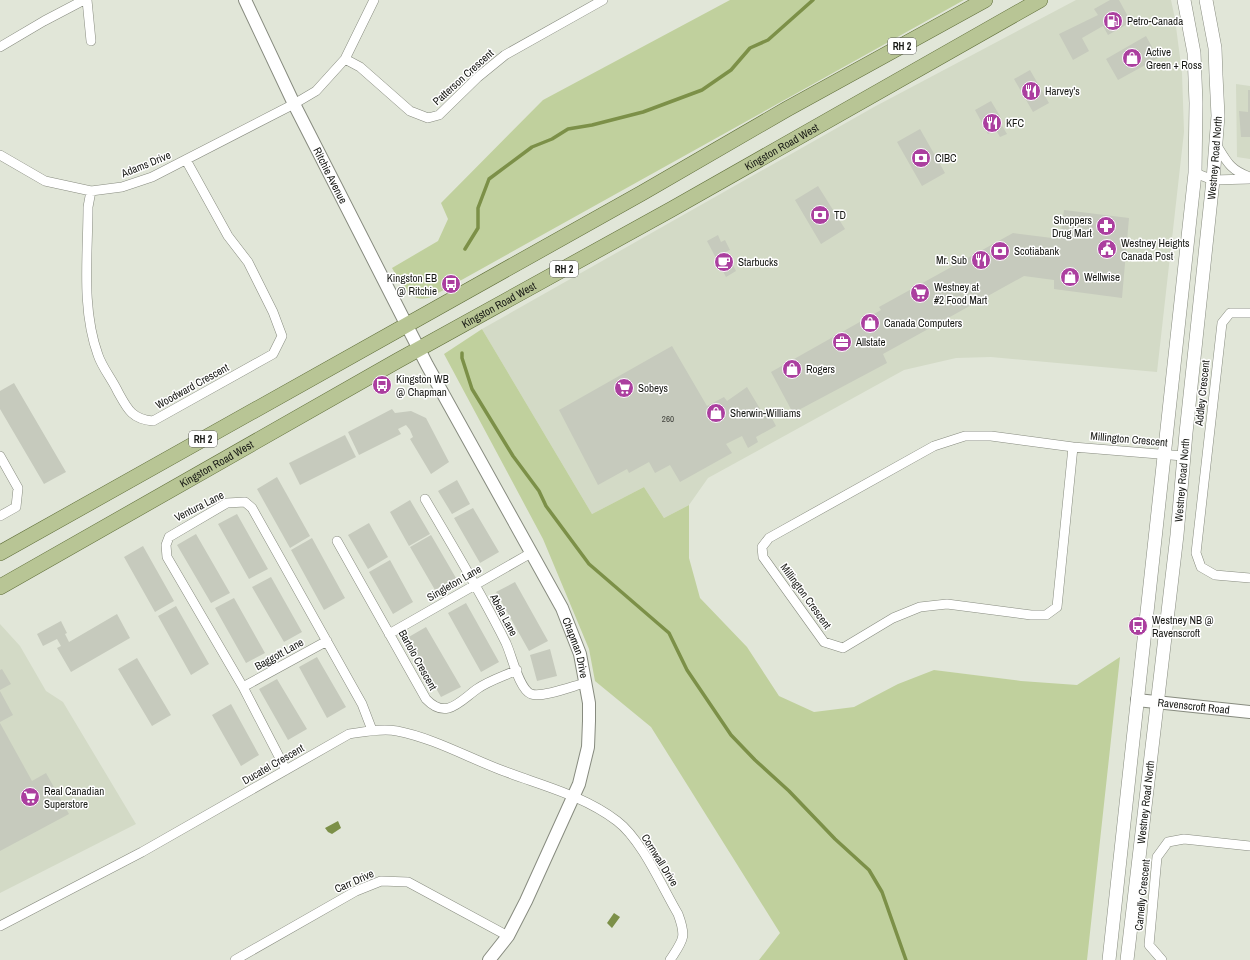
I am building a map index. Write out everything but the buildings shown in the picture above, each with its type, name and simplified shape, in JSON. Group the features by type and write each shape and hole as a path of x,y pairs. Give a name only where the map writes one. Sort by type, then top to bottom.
{"main road":[{"name":"RH 2","path":"0,554 635,197 787,109 985,0"},
{"name":"Kingston Road West","path":"0,587 419,349 665,213 1040,0"},
{"name":"Westney Road North","path":"1109,960 1195,173 1196,103 1194,53 1184,0"},
{"name":"Westney Road North","path":"1127,960 1177,535 1183,456 1216,144 1218,116 1215,55 1206,0"},
{"path":"1175,360 1193,362"}],"street":[{"path":"0,47 44,21 86,0 91,41"},
{"name":"Ritchie Avenue","path":"246,0 294,104 419,349"},
{"name":"Adams Drive","path":"0,155 45,181 91,190 122,187 152,177 294,104 316,91 345,59 374,0"},
{"name":"Patterson Crescent","path":"345,59 360,66 410,111 428,118 439,115 478,77 505,55 602,0"},
{"path":"1216,144 1230,167 1236,172 1250,178"},
{"name":"Woodward Crescent","path":"91,190 88,207 88,317 98,356 126,406 134,416 142,420 154,421 273,354 282,336 273,312 248,262 228,236 186,160"},
{"path":"1195,173 1213,180 1250,178"},
{"name":"Addley Crescent","path":"1250,313 1230,313 1222,323 1196,553 1201,567 1215,575 1250,578"},
{"name":"Chapman Drive","path":"419,349 567,620 580,654 589,703 588,746 579,784 508,936 489,960"},
{"name":"Millington Crescent","path":"1074,447 1057,607 1046,615 1031,616 946,604 920,607 893,618 843,648 824,642 763,557 762,547 769,538 934,446 965,436 991,436 1074,447 1183,456"},
{"path":"0,456 18,488 16,507 0,516"},
{"name":"Abela Lane","path":"426,499 475,585 506,644 521,684 532,694 541,694 585,683"},
{"name":"Ventura Lane","path":"286,770 242,687 168,557 166,550 169,537 227,503 245,502 252,508 362,704 372,730"},
{"name":"Bartolo Crescent","path":"337,541 426,699 434,707 444,709 450,708 462,702 478,689 517,670"},
{"name":"Singleton Lane","path":"389,634 531,553"},
{"name":"Baggott Lane","path":"242,687 327,641"},
{"name":"Ravenscroft Road","path":"1138,700 1250,712"},
{"name":"Ducatel Crescent","path":"0,926 142,852 349,734 372,730 396,731 420,737 503,771 560,790 573,798"},
{"name":"Cornwall Drive","path":"573,798 618,822 640,847 678,914 682,924 683,941 670,960"},
{"name":"Carnelly Crescent","path":"1162,960 1149,945 1157,857 1168,842 1184,839 1250,846"},
{"name":"Carr Drive","path":"235,960 356,891 381,881 408,882 508,936"}],"shaded area":[{"path":"730,0 964,0 431,297 424,299 417,298 407,291 392,268 438,241 448,219 441,203 543,100"},
{"path":"1076,0 1171,0 1182,73 1184,132 1157,372 991,357 956,358 904,370 708,478 689,505 664,518 644,487 592,514 482,329 874,107"},
{"path":"1236,84 1250,86 1250,159 1237,157"},
{"path":"482,329 592,514 644,487 664,518 689,505 689,558 700,598 747,647 779,696 814,712 854,707 898,684 934,670 1021,681 1077,685 1120,657 1087,960 759,960 780,933 651,727 595,681 589,649 543,539 444,354"},
{"path":"0,624 20,646 46,691 63,702 136,824 0,893"},
{"path":"338,821 341,828 332,834 328,832 325,828"},
{"path":"614,913 620,917 612,928 607,923"}],"waterway":[{"path":"465,249 478,228 478,208 489,179 532,147 552,139 568,129 592,125 643,112 702,90 731,70 750,48 768,40 813,0"},
{"path":"462,353 462,358 472,389 513,456 539,491 546,506 589,564 669,633 687,670 731,735 755,760 789,791 835,839 869,870 882,892 906,960"}],"place":[{"name":"Petro-Canada","path":"1113,21"},
{"name":"Active Green + Ross","path":"1132,58"},
{"name":"Harvey's","path":"1031,91"},
{"name":"KFC","path":"992,123"},
{"name":"CIBC","path":"921,158"},
{"name":"TD","path":"820,215"},
{"name":"Shoppers Drug Mart","path":"1106,226"},
{"name":"Westney Heights Canada Post","path":"1107,249"},
{"name":"Scotiabank","path":"1000,251"},
{"name":"Mr. Sub","path":"981,260"},
{"name":"Starbucks","path":"724,262"},
{"name":"Wellwise","path":"1070,277"},
{"name":"Kingston EB @ Ritchie","path":"451,284"},
{"name":"Westney at #2 Food Mart","path":"920,293"},
{"name":"Canada Computers","path":"870,323"},
{"name":"Allstate","path":"842,342"},
{"name":"Rogers","path":"792,369"},
{"name":"Kingston WB @ Chapman","path":"382,385"},
{"name":"Sobeys","path":"624,388"},
{"name":"Sherwin-Williams","path":"716,413"},
{"name":"Westney NB @ Ravenscroft","path":"1138,626"},
{"name":"Real Canadian Superstore","path":"30,797"}]}
